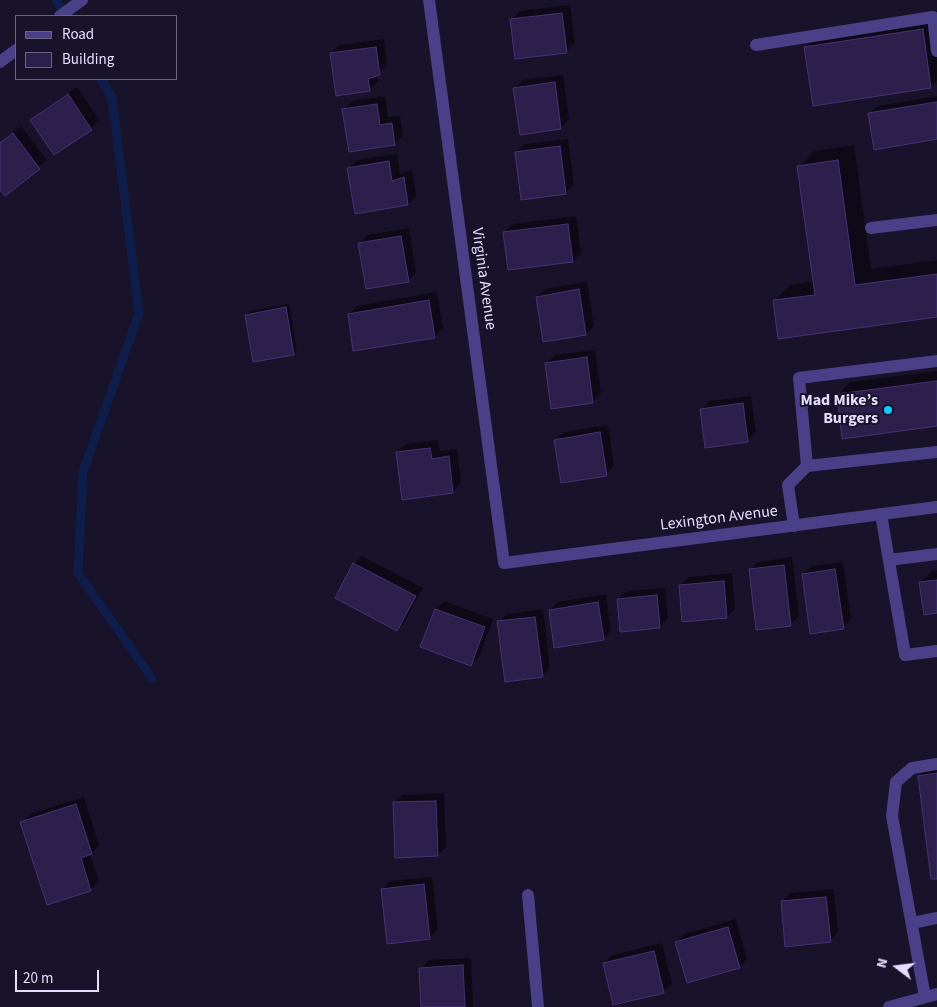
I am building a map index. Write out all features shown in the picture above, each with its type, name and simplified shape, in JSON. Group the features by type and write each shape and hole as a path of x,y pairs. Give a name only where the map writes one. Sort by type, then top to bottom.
{"street":[{"path":"61,15 82,0"},
{"name":"Virginia Avenue","path":"429,0 504,563"},
{"path":"756,46 933,17 937,51"},
{"path":"0,62 15,51"},
{"path":"871,228 937,220"},
{"path":"807,466 799,378 937,361"},
{"path":"794,526 788,485 807,466 937,452"},
{"name":"Lexington Avenue","path":"504,563 937,507"},
{"path":"881,514 905,655 937,652"},
{"path":"889,560 937,554"},
{"path":"889,1007 931,996 912,923 892,816 896,782 912,768 937,764"},
{"path":"528,895 538,1007"},
{"path":"912,923 937,918"}],"building":[{"path":"562,13 567,53 515,59 510,19"},
{"path":"923,29 931,88 813,106 804,47"},
{"path":"376,47 380,75 368,79 370,91 336,96 330,53"},
{"path":"555,82 561,129 520,135 513,88"},
{"path":"68,94 92,130 54,155 30,120"},
{"path":"937,102 937,139 874,150 868,113"},
{"path":"377,104 380,125 392,123 395,145 349,152 342,109"},
{"path":"13,133 40,169 5,196 0,190 0,143"},
{"path":"560,146 566,194 521,200 515,152"},
{"path":"838,160 855,285 937,274 937,317 778,339 773,300 815,295 797,166"},
{"path":"389,161 392,181 404,177 408,205 355,214 347,168"},
{"path":"568,224 573,262 508,270 503,232"},
{"path":"401,236 409,282 366,289 358,243"},
{"path":"579,289 586,335 543,342 536,297"},
{"path":"429,300 435,338 353,351 348,314"},
{"path":"286,307 294,355 253,362 245,315"},
{"path":"587,357 593,403 551,409 545,363"},
{"name":"Mad Mike’s Burgers","path":"937,381 937,426 842,439 837,394"},
{"path":"743,403 748,442 705,448 700,409"},
{"path":"600,432 607,476 561,483 554,440"},
{"path":"430,448 432,459 449,456 453,493 402,500 396,452"},
{"path":"353,563 416,596 397,631 335,598"},
{"path":"784,565 791,626 756,630 749,569"},
{"path":"835,569 844,629 810,634 802,574"},
{"path":"937,580 937,613 924,615 919,582"},
{"path":"724,581 727,618 682,622 679,585"},
{"path":"657,595 660,628 620,632 617,599"},
{"path":"598,602 604,640 554,648 549,610"},
{"path":"435,609 485,627 471,666 420,647"},
{"path":"535,617 543,677 505,682 497,621"},
{"path":"937,773 937,879 931,879 918,776"},
{"path":"436,801 438,856 395,858 393,802"},
{"path":"76,804 92,854 81,858 91,891 47,905 20,822"},
{"path":"424,884 430,939 387,944 381,889"},
{"path":"826,897 831,942 785,947 781,901"},
{"path":"728,927 740,968 687,983 675,942"},
{"path":"654,951 664,993 613,1005 603,963"},
{"path":"463,965 465,1007 421,1007 419,968"}],"waterway":[{"path":"56,0 64,15"},
{"path":"102,80 112,98 139,313 83,472 78,573 152,678"}],"place":[{"name":"Mad Mike’s Burgers","path":"888,410"}]}
